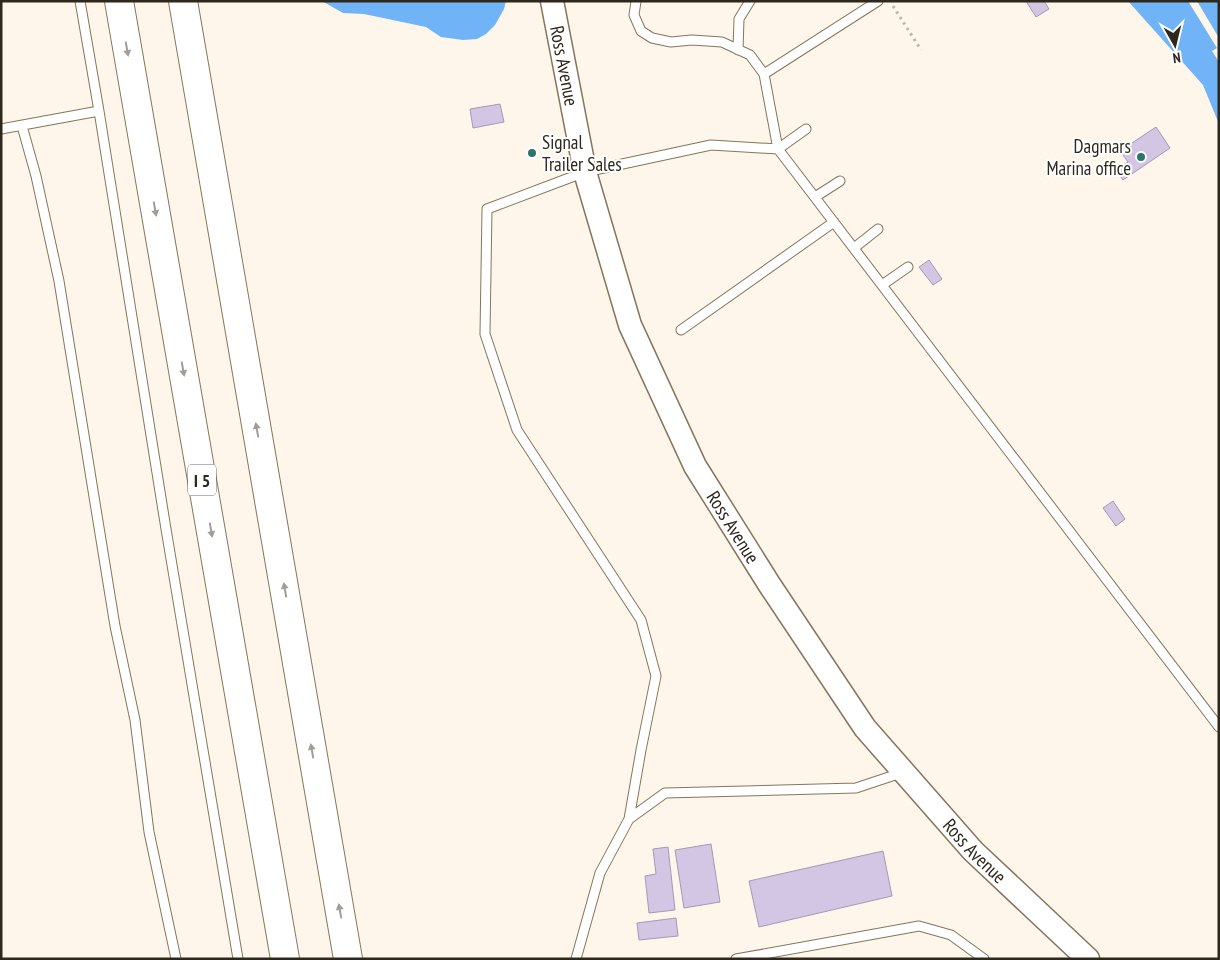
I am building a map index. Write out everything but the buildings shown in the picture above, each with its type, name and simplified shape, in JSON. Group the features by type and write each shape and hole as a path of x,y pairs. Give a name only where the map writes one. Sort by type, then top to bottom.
{"highway":[{"name":"I 5","path":"119,1 285,959"},
{"path":"183,1 348,959"}],"street":[{"name":"Ross Avenue","path":"552,1 585,172 630,325 695,466 768,584 865,728 973,851 1088,959"}],"lane":[{"path":"80,1 238,959"},
{"path":"636,1 634,15 642,31 652,38 671,42 692,40 722,42 750,55 764,74 778,149 1219,727"},
{"path":"738,50 739,19 750,1"},
{"path":"764,74 878,1"},
{"path":"1,129 98,111"},
{"path":"22,126 36,176 59,282 115,626 135,720 149,832 176,959"},
{"path":"576,959 600,873 629,819 640,750 656,676 641,620 517,430 485,334 487,208 585,172 711,145 778,149 806,129"},
{"path":"816,198 840,181"},
{"path":"682,330 834,222"},
{"path":"854,248 878,229"},
{"path":"882,285 908,267"},
{"path":"629,819 665,793 856,788 904,772"},
{"path":"736,959 919,926 951,935 984,959"}],"path":[{"path":"890,1 921,50"}],"water":[{"path":"322,1 506,1 504,9 495,25 486,34 477,39 463,40 441,37 426,27 364,14 343,13"},
{"path":"1128,1 1219,1 1219,124 1203,85"}],"pier":[{"path":"1188,1 1197,1 1219,38 1219,62 1212,51 1217,48"}],"place":[{"name":"Signal Trailer Sales","path":"532,153"},
{"name":"Dagmars Marina office","path":"1141,157"}]}
